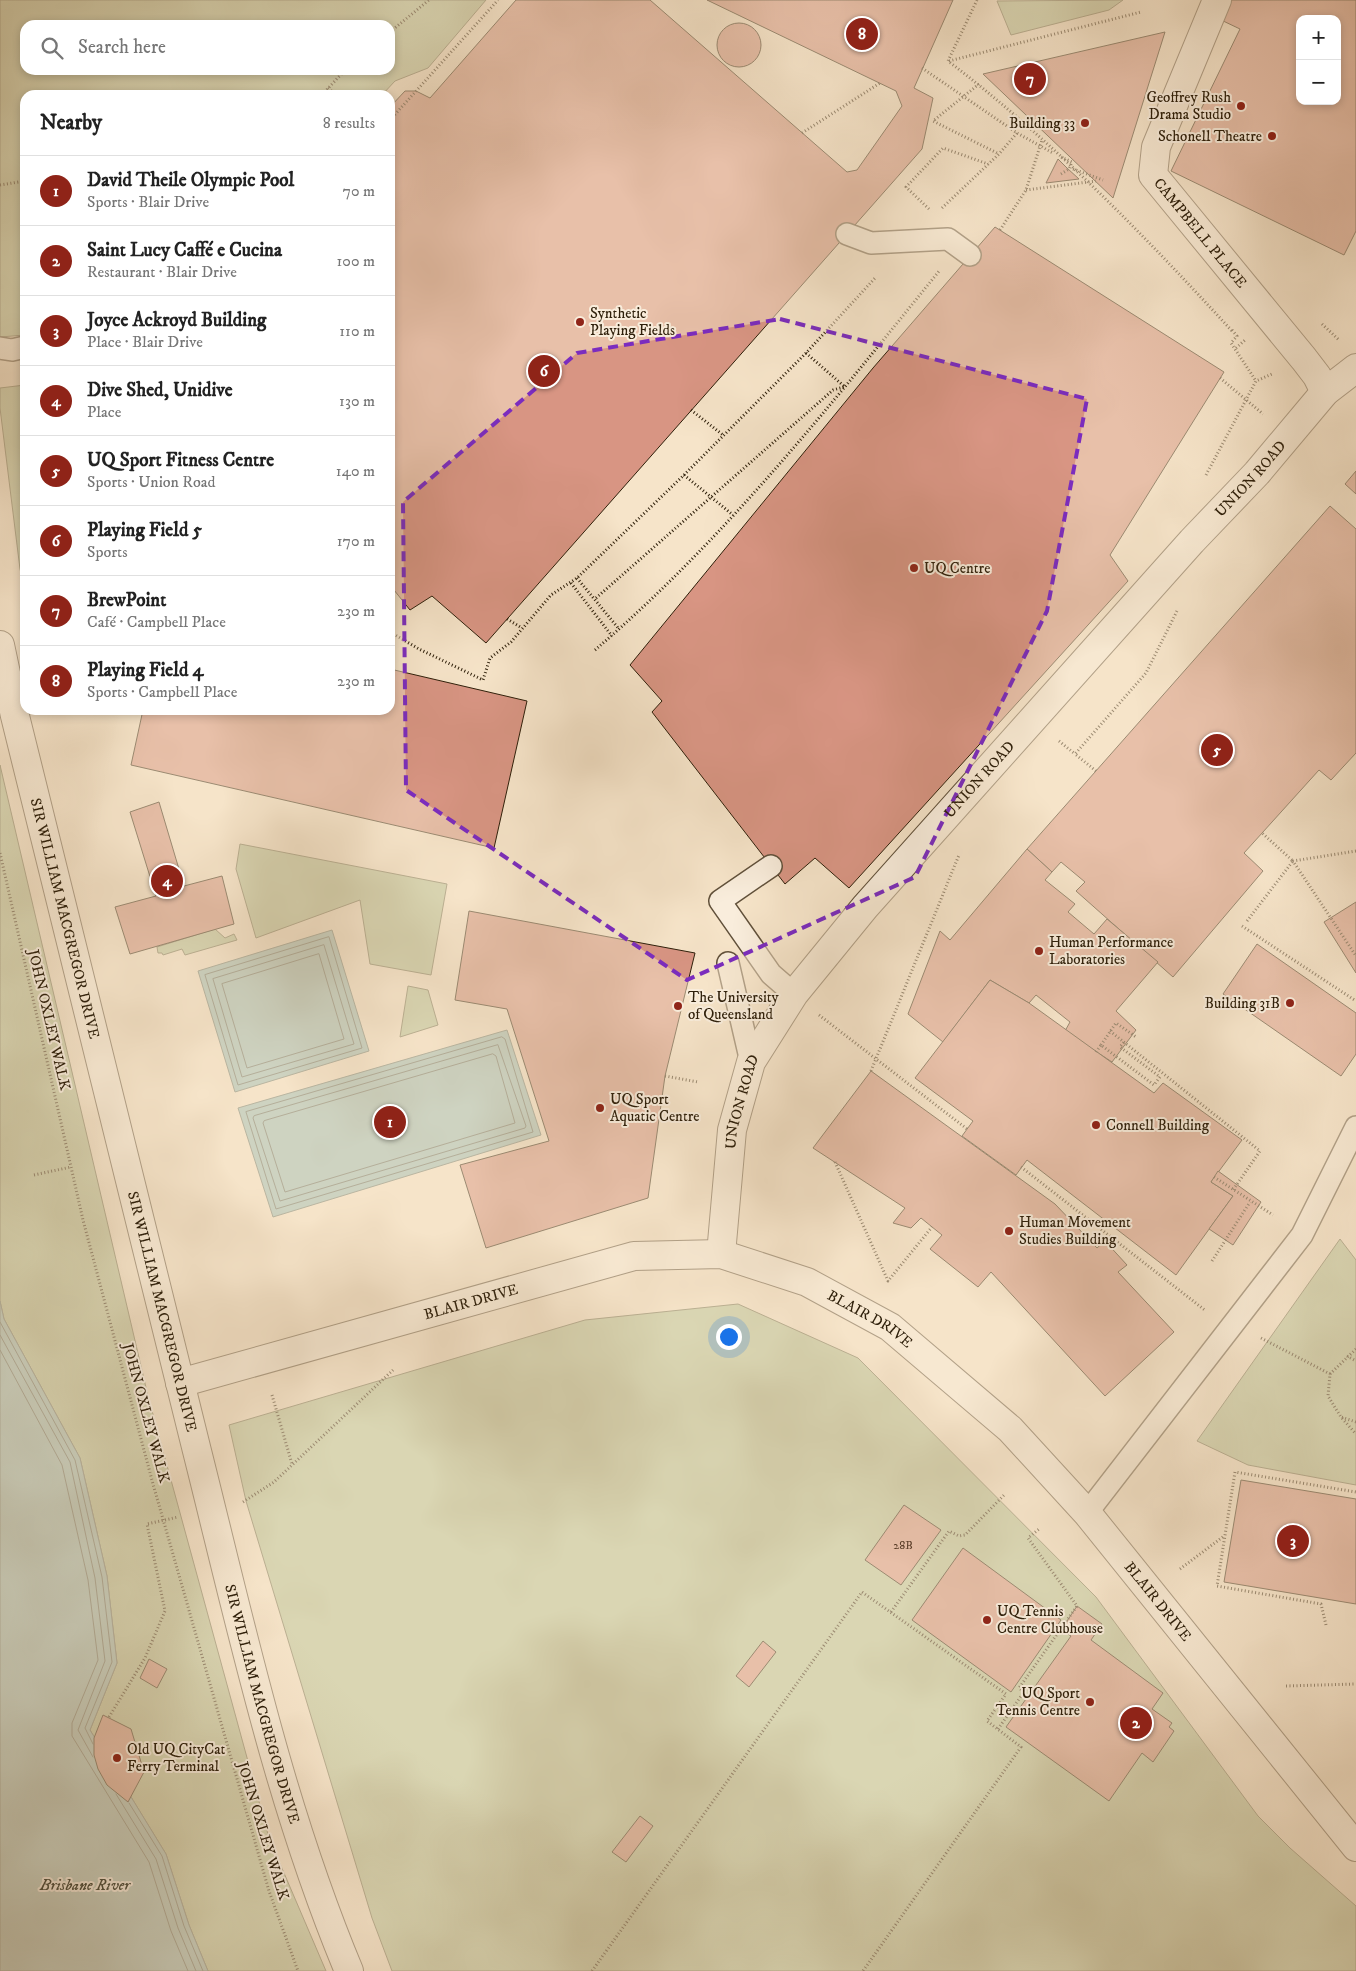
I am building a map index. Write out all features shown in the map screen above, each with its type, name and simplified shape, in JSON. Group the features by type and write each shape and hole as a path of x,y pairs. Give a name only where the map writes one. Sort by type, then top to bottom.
{"street":[{"name":"CAMPBELL PLACE","path":"1217,0 1156,147 1152,174 1304,359 1326,392"},
{"name":"UNION ROAD","path":"721,1254 732,1130 752,1062 794,994 865,907 1192,541 1257,473 1326,392 1351,357"},
{"name":"SIR WILLIAM MACGREGOR DRIVE","path":"0,645 15,716 180,1383 286,1798 332,1931 349,1971"},
{"name":"BLAIR DRIVE","path":"180,1383 634,1256 721,1254 807,1282 890,1327 1010,1429 1087,1513 1356,1847"}],"lane":[{"path":"846,234 871,243 948,239 970,255"},
{"path":"0,348 12,350 20,348"},
{"path":"771,866 720,900 771,974 794,994"},
{"path":"728,963 752,1062"},
{"path":"1087,1513 1302,1235 1356,1127"}],"path":[{"path":"395,28 429,0"},
{"path":"395,114 498,0"},
{"path":"948,61 977,0"},
{"path":"948,61 1140,12"},
{"path":"948,61 979,84 1042,140 1180,274 1237,336 1231,343 1256,381"},
{"path":"922,68 1017,133 1072,162 1069,169 1061,174"},
{"path":"330,90 328,88 340,75"},
{"path":"802,133 880,83"},
{"path":"979,84 933,121 999,154"},
{"path":"942,208 999,154 1017,133"},
{"path":"1000,230 1026,190 1042,140"},
{"path":"935,215 906,187 943,148 988,164"},
{"path":"1061,174 1067,164"},
{"path":"1061,174 1067,168 1086,172 1103,180"},
{"path":"1026,190 1096,181"},
{"path":"0,185 20,182"},
{"path":"595,650 612,636 733,515 845,387 945,264"},
{"path":"395,635 419,649 483,680 490,658 511,642 551,595 578,578 684,475 806,353 876,277"},
{"path":"1232,331 1238,323"},
{"path":"1321,323 1351,357"},
{"path":"806,353 845,387"},
{"path":"1204,478 1247,401 1256,381 1280,370"},
{"path":"1220,378 1268,417"},
{"path":"596,598 833,390 845,387"},
{"path":"692,410 723,435"},
{"path":"684,475 733,515"},
{"path":"578,578 619,629"},
{"path":"571,583 612,636"},
{"path":"1075,754 1146,672 1181,603"},
{"path":"507,619 522,628"},
{"path":"1056,739 1096,772"},
{"path":"1262,833 1292,861 1356,956"},
{"path":"1246,921 1292,861 1356,851"},
{"name":"JOHN OXLEY WALK","path":"0,853 83,1220 162,1520 269,1891 298,1971"},
{"path":"871,1071 959,854"},
{"path":"1242,926 1356,1001"},
{"path":"794,994 875,1060 967,1129"},
{"path":"1096,1052 1116,1023 1136,1037"},
{"path":"1110,1031 1260,1151 1233,1190"},
{"path":"1101,1045 1154,1085 1160,1077 1120,1047 1124,1042"},
{"path":"665,1076 698,1082"},
{"path":"835,1162 888,1281 932,1227"},
{"path":"34,1175 71,1167"},
{"path":"1021,1167 1212,1316"},
{"path":"1214,1177 1250,1202 1273,1215"},
{"path":"1212,1261 1250,1202"},
{"path":"1261,1337 1330,1374"},
{"path":"1356,1349 1330,1374 1328,1396 1341,1417 1356,1434"},
{"path":"1348,1356 1356,1361"},
{"path":"246,1501 274,1482 393,1370"},
{"path":"272,1395 292,1464"},
{"path":"1341,1417 1356,1422"},
{"path":"1326,1625 1321,1604 1216,1586 1234,1472 1356,1492"},
{"path":"890,1612 949,1531 959,1536 965,1535 1005,1494"},
{"path":"108,1718 145,1658 165,1611 147,1524 181,1516"},
{"path":"998,1730 1024,1692 1019,1688 1077,1606 1028,1538 1039,1529"},
{"path":"1180,1568 1224,1536"},
{"path":"592,1971 862,1592 1006,1694 986,1721 1021,1747 863,1971"},
{"path":"1286,1686 1356,1684"}],"highlighted area":[{"path":"780,319 1087,399 1047,611 915,877 687,980 406,790 403,502 577,353"}],"green space":[{"path":"0,0 486,0 428,68 395,81 387,90 20,90 20,335 0,337"},
{"path":"1123,0 1109,10 1011,35 997,1"},
{"path":"20,386 20,569 0,408 0,388"},
{"path":"0,765 148,1396 269,1838 326,1971 208,1971 189,1925 166,1854 90,1730 117,1663 107,1576 80,1458 4,1319 0,1301"},
{"path":"240,844 447,884 431,975 370,964 360,900 256,938 236,869"},
{"path":"215,929 225,938 234,934 237,940 185,955 182,949 163,955 158,953 157,947"},
{"path":"408,986 428,990 438,1025 400,1037"},
{"path":"1340,1239 1356,1260 1356,1485 1248,1465 1197,1441"},
{"path":"738,1304 858,1358 1096,1597 1258,1816 1290,1848 1356,1906 1356,1971 392,1971 372,1918 246,1501 229,1425 585,1320"}],"water":[{"path":"332,930 369,1051 235,1092 198,971"},
{"path":"507,1030 541,1135 273,1217 238,1108"},
{"name":"Brisbane River","path":"0,1301 4,1319 80,1458 107,1576 117,1663 90,1730 166,1854 189,1925 208,1971 0,1971"}],"building":[{"name":"Synthetic Playing Fields","path":"516,0 650,0 847,172 857,170 902,106 896,91 707,0 953,0 914,88 933,98 922,149 486,643 432,596 410,610 395,591 395,102 405,91 416,91 430,98"},
{"name":"Schonell Theatre","path":"1228,0 1356,0 1356,231 1344,255 1171,171 1240,29 1219,19"},
{"path":"735,23 743,23 755,29 761,45 755,61 743,67 735,67 723,61 717,49 717,41 723,29"},
{"name":"Building 33","path":"1165,32 1113,198 983,74"},
{"path":"1058,159 1067,168 1079,179 1046,183"},
{"name":"UQ Centre","path":"995,227 1224,372 1110,555 1128,581 849,888 815,858 785,884 652,712 662,701 630,665 873,368"},
{"path":"1356,471 1356,494 1345,484"},
{"path":"1330,506 1356,529 1356,753 1331,780 1319,770 1244,853 1263,871 1173,977 1076,891 1085,882 1061,862 1052,872 1027,849"},
{"path":"395,670 527,701 494,848 131,765 142,715 395,715"},
{"path":"159,802 184,886 222,876 234,924 130,954 115,907 156,896 130,812"},
{"name":"Human Performance Laboratories","path":"1027,849 1052,872 1045,880 1075,904 1068,912 1094,934 1107,919 1158,962 1116,1011 1136,1030 1112,1062 1065,1031 1070,1022 1036,995 1029,1003 990,980 943,1042 908,1014 940,931 950,940"},
{"path":"1356,902 1356,973 1324,922"},
{"name":"UQ Sport Aquatic Centre","path":"469,911 695,953 665,1076 648,1198 486,1248 460,1165 549,1141 507,1009 455,1000"},
{"name":"Building 31B","path":"1257,944 1356,1013 1356,1054 1341,1076 1223,994"},
{"name":"Connell Building","path":"990,980 1029,1003 1154,1093 1163,1083 1242,1140 1211,1182 1233,1196 1176,1275 1027,1160 1016,1175 962,1136 973,1121 915,1078"},
{"name":"Human Movement Studies Building","path":"871,1071 1055,1204 1097,1248 1105,1241 1127,1265 1118,1272 1174,1332 1105,1396 991,1272 978,1287 930,1249 942,1235 921,1218 911,1228 893,1223 905,1208 813,1148"},
{"path":"1218,1171 1261,1202 1233,1245 1209,1229 1233,1196 1211,1182"},
{"path":"1241,1480 1356,1499 1356,1604 1224,1582"},
{"path":"904,1505 941,1530 901,1585 865,1560"},
{"name":"UQ Tennis Centre Clubhouse","path":"963,1548 1061,1620 1011,1692 912,1620"},
{"name":"UQ Sport Tennis Centre","path":"1077,1606 1102,1624 1091,1640 1163,1693 1152,1709 1172,1723 1169,1727 1174,1731 1153,1762 1142,1753 1109,1801 1006,1727 1071,1636 1061,1630"},
{"path":"763,1641 776,1652 749,1687 736,1676"},
{"path":"149,1659 167,1669 157,1688 140,1678"},
{"name":"Old UQ CityCat Ferry Terminal","path":"103,1715 131,1729 144,1772 128,1802 107,1785 98,1769 94,1755 94,1738"},
{"path":"640,1816 653,1826 626,1862 612,1852"}],"place":[{"name":"Playing Field 4","path":"862,34"},
{"name":"BrewPoint","path":"1030,79"},
{"name":"Geoffrey Rush Drama Studio","path":"1241,106"},
{"name":"Building 33","path":"1085,123"},
{"name":"Schonell Theatre","path":"1272,136"},
{"name":"Synthetic Playing Fields","path":"580,322"},
{"name":"Playing Field 5","path":"544,371"},
{"name":"UQ Centre","path":"914,568"},
{"name":"UQ Sport Fitness Centre","path":"1217,750"},
{"name":"Dive Shed, Unidive","path":"167,881"},
{"name":"Human Performance Laboratories","path":"1039,951"},
{"name":"Building 31B","path":"1290,1003"},
{"name":"The University of Queensland","path":"678,1006"},
{"name":"UQ Sport Aquatic Centre","path":"600,1108"},
{"name":"David Theile Olympic Pool","path":"390,1122"},
{"name":"Connell Building","path":"1096,1125"},
{"name":"Human Movement Studies Building","path":"1009,1231"},
{"name":"Joyce Ackroyd Building","path":"1293,1541"},
{"name":"UQ Tennis Centre Clubhouse","path":"987,1620"},
{"name":"UQ Sport Tennis Centre","path":"1090,1702"},
{"name":"Saint Lucy Caffé e Cucina","path":"1136,1723"},
{"name":"Old UQ CityCat Ferry Terminal","path":"117,1758"}]}
